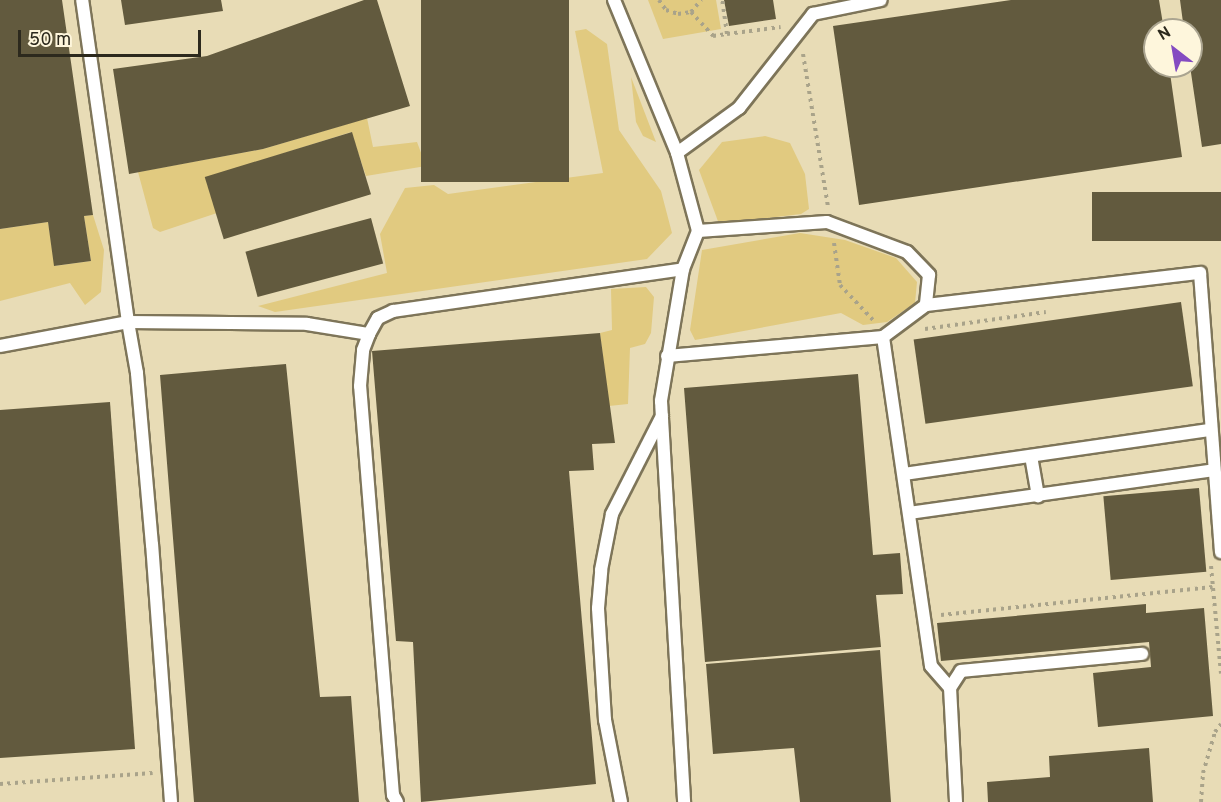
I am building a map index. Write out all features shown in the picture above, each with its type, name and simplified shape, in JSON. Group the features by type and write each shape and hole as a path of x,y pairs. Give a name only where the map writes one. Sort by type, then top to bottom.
{"lane":[{"path":"82,0 139,396 171,802"},
{"path":"614,0 677,153 698,231 683,269 667,356 662,415 684,802"},
{"path":"677,153 739,108 813,14 881,0"},
{"path":"698,231 827,222 907,252 929,275 926,305"},
{"path":"397,802 393,795 360,386 363,350 369,334 378,318 393,310 683,269"},
{"path":"667,356 883,337 926,305 1200,273 1221,552"},
{"path":"0,346 128,322 307,324 369,334"},
{"path":"883,337 931,666 950,688"},
{"path":"621,802 605,720 598,608 602,570 612,514 662,415"},
{"path":"904,474 1211,430"},
{"path":"1031,456 1038,496"},
{"path":"909,513 1214,470"},
{"path":"956,802 950,688 961,671 1142,654"}],"path":[{"path":"659,0 666,10 678,14 691,12 701,0"},
{"path":"691,12 714,36 727,34 722,0"},
{"path":"923,329 1049,311"},
{"path":"1211,564 1221,674"},
{"path":"934,615 1213,587"},
{"path":"1201,802 1203,773 1215,732 1221,724"},
{"path":"0,784 169,772"}],"shaded area":[{"path":"0,0 1221,0 1221,802 0,802"},
{"path":"648,0 716,0 721,29 663,39"},
{"path":"586,29 607,44 619,130 661,191 672,233 647,259 275,312 258,306 387,273 380,234 405,188 434,185 448,194 603,173 575,31"},
{"path":"631,77 656,142 643,136 636,122"},
{"path":"367,118 373,147 417,142 426,166 366,176 351,132 206,178 217,213 160,232 153,228 138,172 263,149"},
{"path":"765,136 790,143 805,174 809,209 801,214 719,224 699,170 722,142"},
{"path":"93,215 104,250 101,292 85,305 70,283 0,301 0,229 48,222 55,266 91,261 84,216"},
{"path":"800,233 845,240 896,258 917,282 915,303 887,322 863,325 841,313 695,340 690,330 702,250"},
{"path":"646,287 654,297 651,333 645,344 630,348 628,404 609,406 600,333 612,330 611,289"}],"building":[{"path":"0,0 62,0 93,215 84,216 91,261 54,266 48,222 0,229"},
{"path":"121,0 221,0 223,11 125,25"},
{"path":"364,0 377,0 410,106 263,149 129,174 113,69 207,56"},
{"path":"421,0 569,0 569,182 421,182"},
{"path":"724,0 773,0 776,19 729,26"},
{"path":"1011,0 1159,0 1162,18 1143,18 1143,78 1171,78 1182,157 859,205 833,26"},
{"path":"1180,0 1221,0 1221,144 1202,147 1192,78 1203,78 1203,18 1182,18"},
{"path":"352,132 371,194 224,239 205,177"},
{"path":"1092,192 1221,192 1221,241 1092,241"},
{"path":"371,218 383,263 258,297 245,252"},
{"path":"1181,302 1193,386 925,424 914,340"},
{"path":"600,333 615,443 592,444 594,470 569,471 596,784 421,802 413,642 396,641 372,351"},
{"path":"286,364 320,697 351,696 359,802 194,802 160,375"},
{"path":"858,374 873,555 900,553 903,594 876,595 881,647 705,662 684,388"},
{"path":"110,402 135,749 0,758 0,410"},
{"path":"1199,488 1206,572 1111,580 1103,496"},
{"path":"1146,604 1146,613 1204,608 1213,716 1098,727 1093,673 1151,667 1149,642 941,661 937,623"},
{"path":"880,650 891,802 800,802 794,748 713,754 706,664"},
{"path":"1149,748 1153,802 988,802 987,782 1050,777 1049,756"}]}
